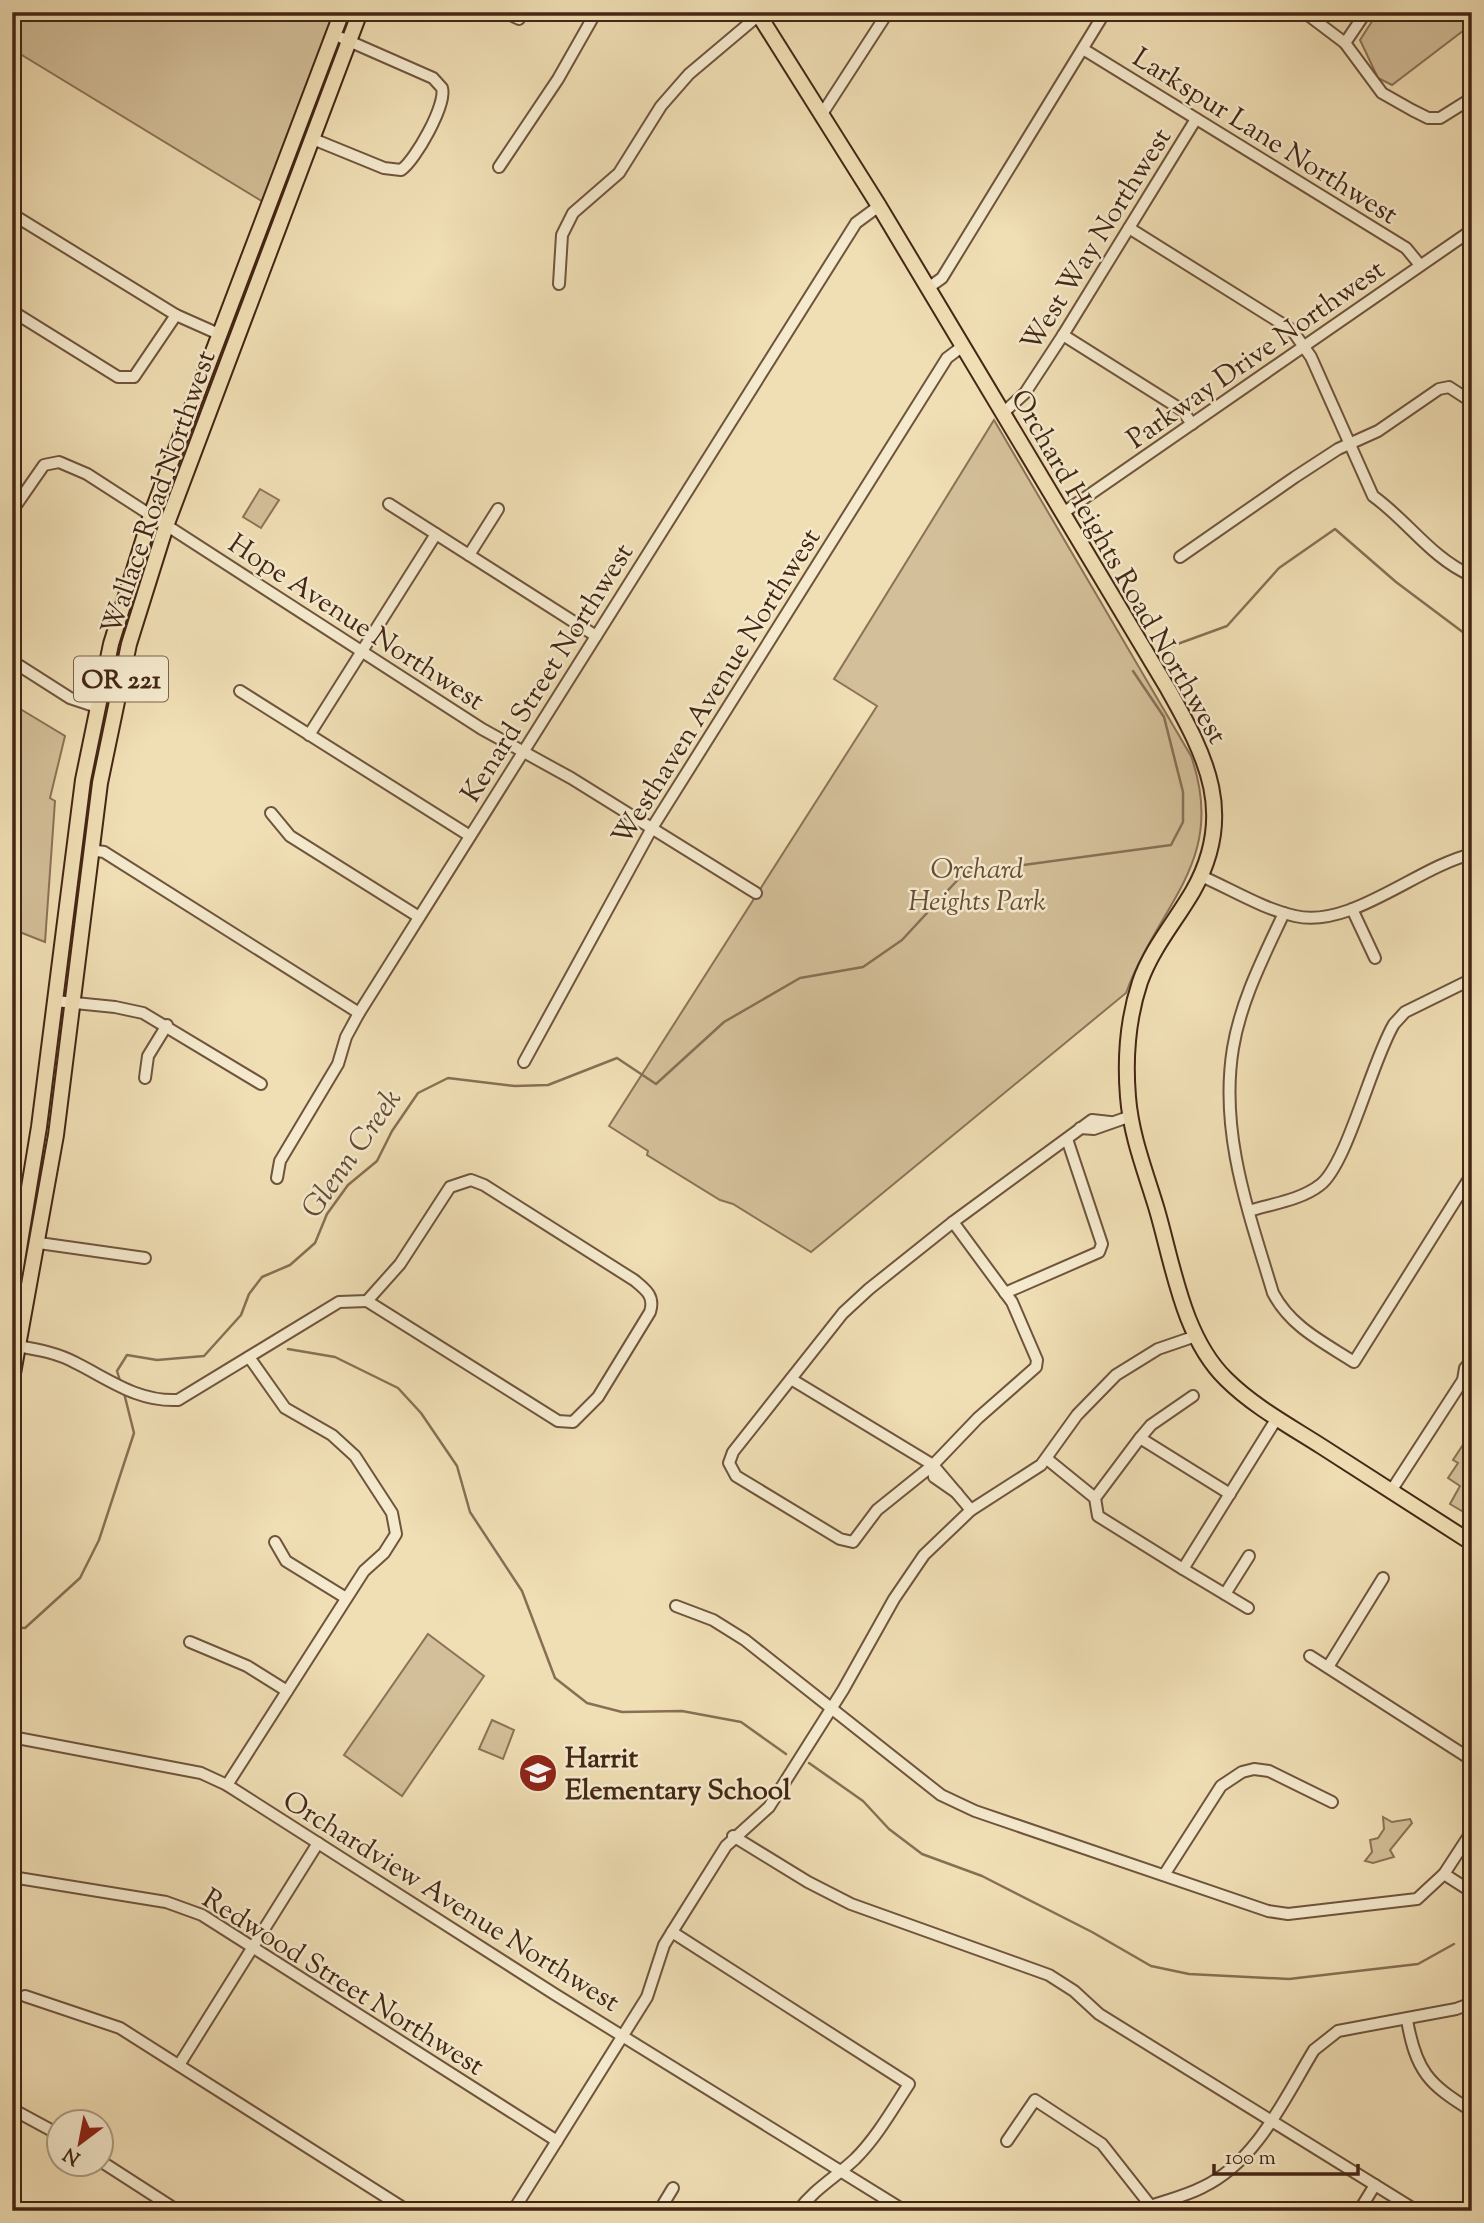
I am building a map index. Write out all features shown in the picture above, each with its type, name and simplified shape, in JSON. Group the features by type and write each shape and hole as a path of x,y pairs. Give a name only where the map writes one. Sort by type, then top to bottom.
{"main road":[{"name":"Wallace Road Northwest","path":"12,1291 40,1128 79,804 111,644 151,515 342,12"},
{"name":"Wallace Road Northwest","path":"12,1379 16,1345 39,1242 73,1003 90,850 108,737 126,658 166,526 360,12"},
{"name":"Orchard Heights Road Northwest","path":"758,14 879,206 1003,412 1168,689 1206,762 1214,791 1214,830 1200,876 1157,946 1140,982 1129,1034 1127,1076 1131,1116 1196,1336 1225,1379 1277,1418 1472,1543"},
{"path":"256,290 250,282 268,233 272,201"},
{"path":"12,2200 13,2211"}],"street":[{"path":"504,12 519,19"},
{"path":"499,167 558,79 596,12"},
{"path":"822,114 888,12"},
{"path":"928,288 942,278 1105,12"},
{"path":"1304,12 1345,43 1382,93 1428,118 1440,118 1472,98"},
{"path":"1345,43 1366,12"},
{"path":"559,285 562,235 573,214 619,173 661,106 690,74 758,14"},
{"path":"313,139 384,168 401,170 410,162 443,101 443,88 433,78 333,34"},
{"name":"Larkspur Lane Northwest","path":"1083,49 1406,248 1420,265"},
{"name":"West Way Northwest","path":"1003,412 1025,393 1196,119"},
{"name":"Kenard Street Northwest","path":"277,1178 280,1161 338,1064 346,1037 359,1013 856,223 879,206"},
{"path":"12,214 176,315 220,335"},
{"path":"1129,228 1292,330 1304,347 1373,496 1441,559 1472,576"},
{"name":"Parkway Drive Northwest","path":"1063,513 1472,230"},
{"path":"12,311 118,377 126,378 134,377 144,367 176,315"},
{"path":"1063,335 1182,410 1192,424"},
{"name":"Westhaven Avenue Northwest","path":"524,1062 652,828 947,358 963,346"},
{"path":"1180,557 1338,449 1350,446 1378,431 1438,389 1449,387 1472,402"},
{"name":"Hope Avenue Northwest","path":"12,511 44,465 59,462 87,474 482,729 524,750 756,893"},
{"path":"389,504 596,636"},
{"path":"469,555 498,509"},
{"path":"309,734 436,534"},
{"path":"12,661 70,698 97,707"},
{"path":"240,691 470,836"},
{"path":"271,813 290,836 419,917"},
{"path":"90,850 104,852 359,1013"},
{"path":"1200,876 1284,913 1312,918 1352,909 1451,859 1472,854"},
{"path":"1352,909 1375,958"},
{"path":"1284,913 1250,987 1233,1046 1229,1107 1236,1165 1273,1293 1283,1312 1296,1325 1354,1362 1472,1174"},
{"path":"1249,1211 1310,1192 1322,1184 1336,1163 1394,1024 1405,1012 1470,980"},
{"path":"55,1001 125,1009 167,1025 261,1084"},
{"path":"145,1077 148,1056 167,1025"},
{"path":"953,1222 1005,1293 1024,1326 1037,1360 1035,1367 978,1418 933,1465 877,1510 853,1542 846,1542 736,1476 729,1463 733,1452 821,1339 852,1305 953,1222 1080,1128 1094,1129 1131,1116"},
{"path":"1005,1293 1099,1252 1102,1244 1067,1139"},
{"path":"16,1345 62,1356 134,1394 161,1400 178,1400 339,1302 367,1301 558,1421 572,1422 598,1397 652,1304 650,1293 634,1280 484,1185 471,1180 450,1187 400,1265 367,1301"},
{"path":"39,1242 145,1258"},
{"path":"513,2211 647,1997 663,1945 671,1931 733,1836 769,1807 831,1708 905,1580 936,1541 971,1510 1023,1478 1047,1459 1069,1425 1105,1384 1158,1349 1196,1336"},
{"path":"227,1785 364,1571 392,1543 396,1527 392,1513 345,1445 285,1408 249,1357"},
{"path":"1391,1491 1468,1383 1465,1367 1472,1360"},
{"path":"791,1379 933,1465 971,1510"},
{"path":"1095,1498 1151,1425 1193,1396"},
{"path":"1183,1569 1277,1418"},
{"path":"1140,1438 1230,1494"},
{"path":"1047,1459 1095,1498 1098,1516 1248,1608"},
{"path":"275,1542 286,1561 346,1598"},
{"path":"1225,1594 1249,1556"},
{"path":"1328,1667 1383,1578"},
{"path":"676,1605 713,1620 745,1640 941,1795 975,1811 1268,1911 1287,1914 1402,1903 1417,1899 1444,1874 1472,1831"},
{"path":"190,1642 226,1656 287,1691"},
{"path":"1310,1656 1472,1760"},
{"name":"Orchardview Avenue Northwest","path":"12,1737 201,1773 227,1785 905,2211"},
{"path":"1164,1875 1221,1786 1242,1772 1254,1769 1269,1771 1332,1802"},
{"path":"733,1836 808,1882 851,1904 1049,1975 1074,1991 1099,2014 1417,2211"},
{"path":"179,2065 318,1843"},
{"path":"1444,1874 1472,1892"},
{"name":"Redwood Street Northwest","path":"12,1877 183,1907 202,1915 557,2141"},
{"path":"671,1931 909,2084 872,2141 808,2198 798,2211"},
{"path":"25,1996 120,2028 408,2211"},
{"path":"1137,2211 1201,2189 1224,2176 1256,2143 1314,2050 1325,2038 1338,2031 1456,2010 1472,2003"},
{"path":"1407,2020 1413,2051 1429,2081 1472,2111"},
{"path":"1007,2141 1035,2100 1102,2144 1150,2205"},
{"path":"12,2109 46,2127"},
{"path":"116,2172 162,2206 178,2211"},
{"path":"1359,2211 1375,2185"},
{"path":"659,2211 673,2188"}],"green space":[{"path":"12,12 341,12 273,208 12,49"},
{"path":"1378,12 1472,12 1472,24 1392,85 1378,78 1360,40"},
{"name":"Orchard Heights Park","path":"994,420 1191,756 1200,793 1201,825 1195,853 1185,880 1140,961 1126,993 811,1252 647,1155 648,1151 609,1126 877,706 834,679"},
{"path":"260,489 279,500 261,528 243,517"},
{"path":"12,704 65,736 50,798 55,801 45,942 12,929"},
{"path":"1472,1431 1472,1517 1450,1504 1460,1486 1448,1478 1458,1463 1453,1460"},
{"path":"428,1634 484,1676 402,1796 344,1755"},
{"path":"492,1720 514,1730 503,1759 479,1749"},
{"path":"1383,1817 1392,1822 1410,1819 1412,1823 1390,1850 1394,1857 1373,1863 1365,1861 1372,1852 1370,1840 1378,1838 1384,1829"}],"waterway":[{"name":"Glenn Creek","path":"1172,646 1227,626 1279,568 1335,529 1396,582 1472,639"},
{"name":"Glenn Creek","path":"121,1384 117,1371 127,1355 157,1360 204,1356 241,1315 249,1294 262,1277 290,1265 315,1243 327,1214 348,1185 377,1161 392,1131 418,1093 448,1078 515,1086 548,1085 617,1058 656,1084 724,1022 800,978 863,967 902,940 964,873 1171,845 1183,822 1183,792 1164,717 1133,671"},
{"path":"288,1349 335,1357 398,1388 421,1413 457,1466 470,1512 522,1591 555,1678 587,1703 622,1712 682,1711 741,1722 786,1754"},
{"name":"Glenn Creek","path":"12,1627 25,1628 80,1578 99,1540 134,1433 124,1393"},
{"path":"809,1763 863,1801 889,1829 922,1854 982,1876 1092,1932 1151,1966 1189,1974 1289,1979 1418,1964 1454,1944"}],"place":[{"name":"Harrit Elementary School","path":"538,1773"}]}
